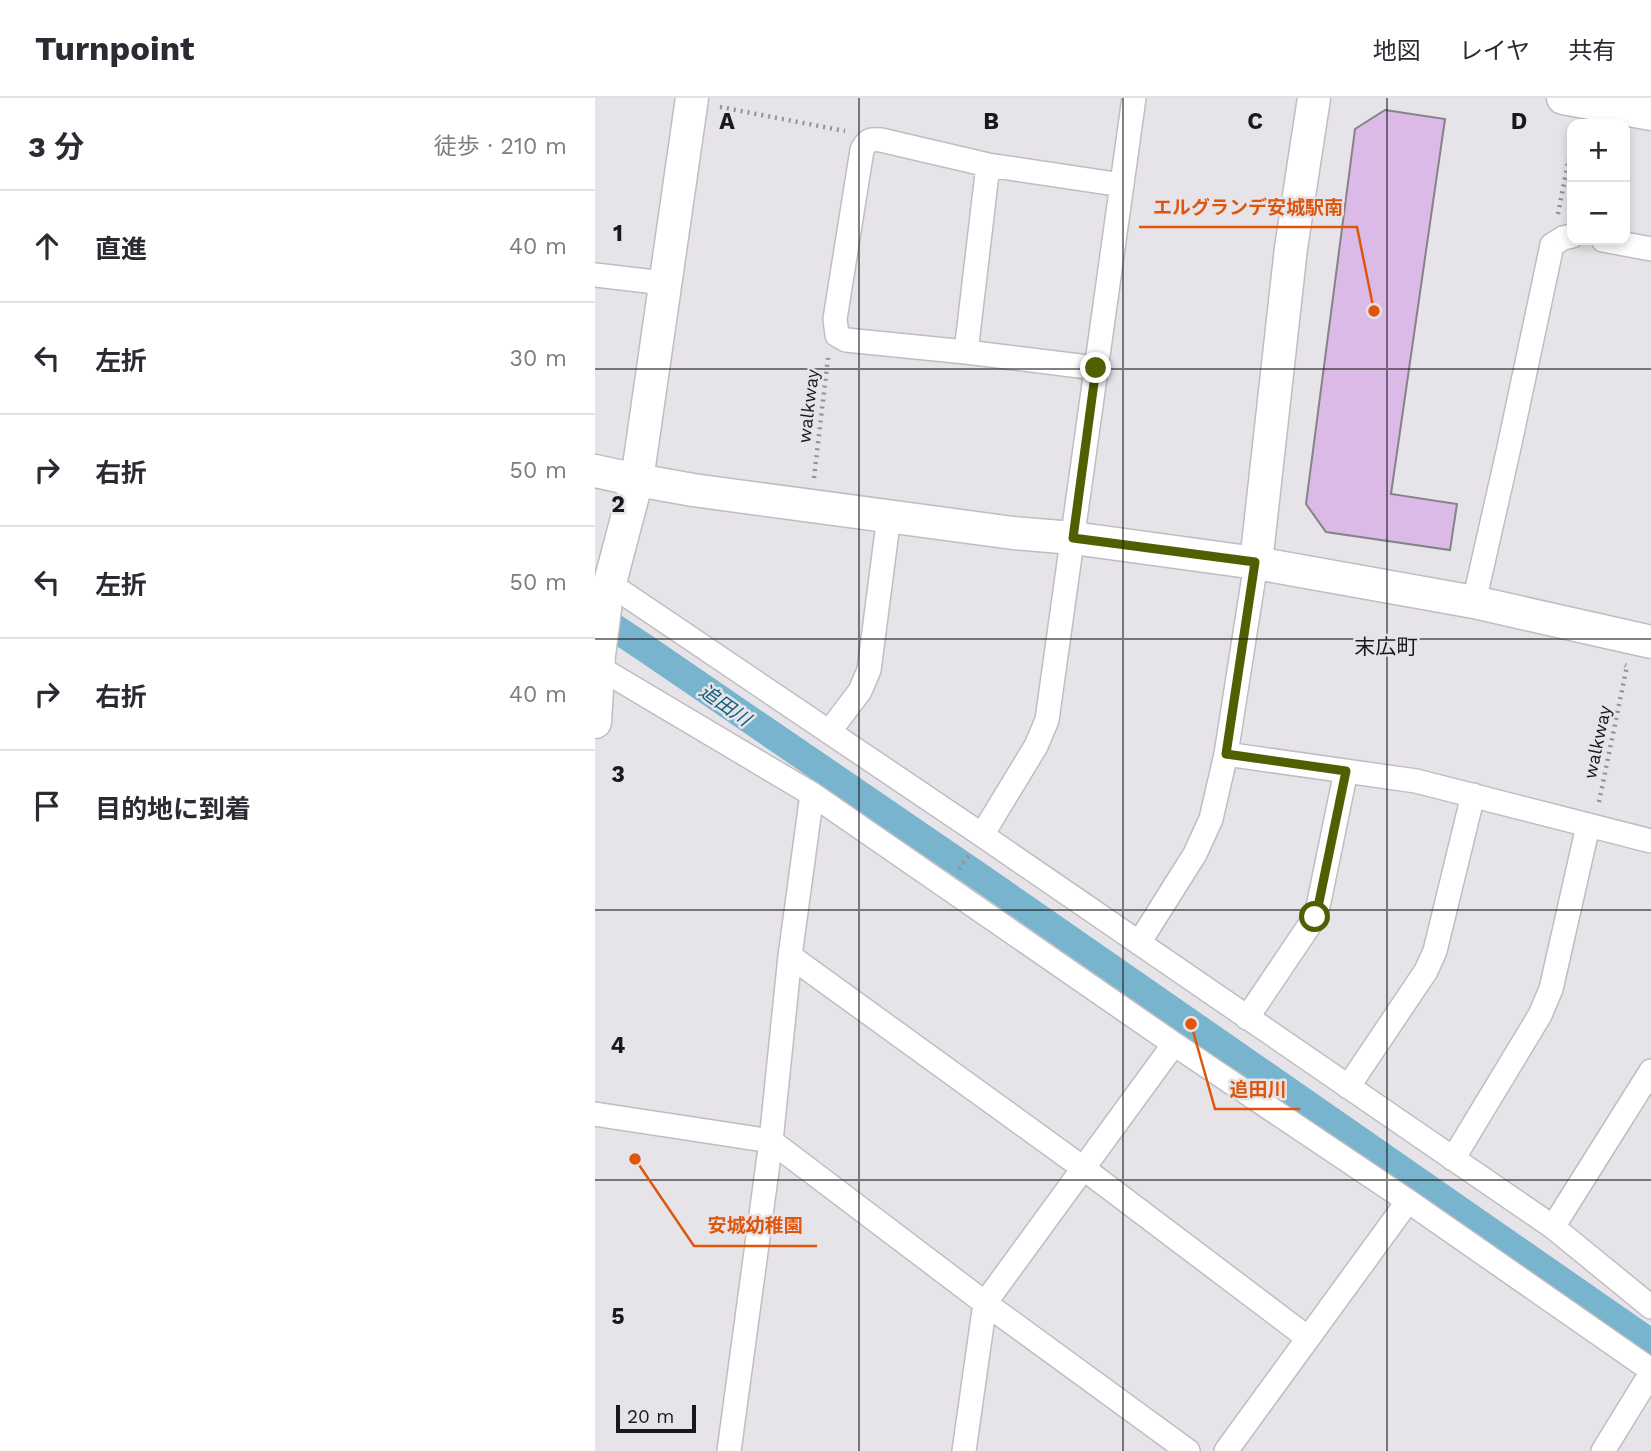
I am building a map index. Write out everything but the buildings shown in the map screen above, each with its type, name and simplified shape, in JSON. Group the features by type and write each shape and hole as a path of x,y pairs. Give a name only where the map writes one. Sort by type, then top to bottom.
{"street":[{"path":"982,835 1036,746 1047,720 1134,98"},
{"path":"1139,943 1195,854 1211,819 1226,754 1255,562 1291,248 1314,98"},
{"path":"1563,98 1639,108"},
{"path":"595,722 598,661 608,589 637,480 664,283 702,102"},
{"path":"1096,368 846,340 837,335 835,319 862,150 867,141 881,140 988,164 1122,185"},
{"path":"966,352 988,164"},
{"path":"1474,601 1562,240"},
{"path":"1630,245 1651,249"},
{"path":"595,275 664,283"},
{"path":"595,471 693,490 1255,562 1474,601 1651,642"},
{"path":"829,732 860,691 869,670 889,516"},
{"path":"608,589 982,835 1553,1227 1651,1307"},
{"path":"598,661 812,794 1174,1044 1408,1201 1651,1371 1603,1451"},
{"path":"1226,754 1416,781 1651,841"},
{"path":"1247,1018 1315,917 1346,771"},
{"path":"729,1451 771,1141 790,956 812,794"},
{"path":"1348,1087 1426,971 1435,951 1473,795"},
{"path":"1453,1159 1540,1015 1551,989 1591,827"},
{"path":"790,956 1083,1168 1308,1338"},
{"path":"964,1451 985,1303 1174,1044"},
{"path":"1553,1227 1651,1071"},
{"path":"595,1114 771,1141 985,1303 1188,1451"},
{"path":"1226,1451 1408,1201"}],"path":[{"path":"702,102 846,131 861,135 867,141"},
{"path":"1562,240 1568,182"},
{"name":"walkway","path":"813,482 829,346 837,335"},
{"name":"walkway","path":"1591,827 1627,666 1624,665"},
{"path":"955,876 982,835"}],"waterway":[{"name":"追田川","path":"595,615 980,877 1651,1343"}],"place":[{"name":"エルグランデ安城駅南","path":"1374,311"},
{"name":"追田川","path":"1191,1024"},
{"name":"安城幼稚園","path":"635,1159"}],"district":[{"name":"末広町","path":"1386,646"}],"route":[{"path":"1096,368 1073,538 1255,562 1226,754 1346,771 1315,917"}]}
